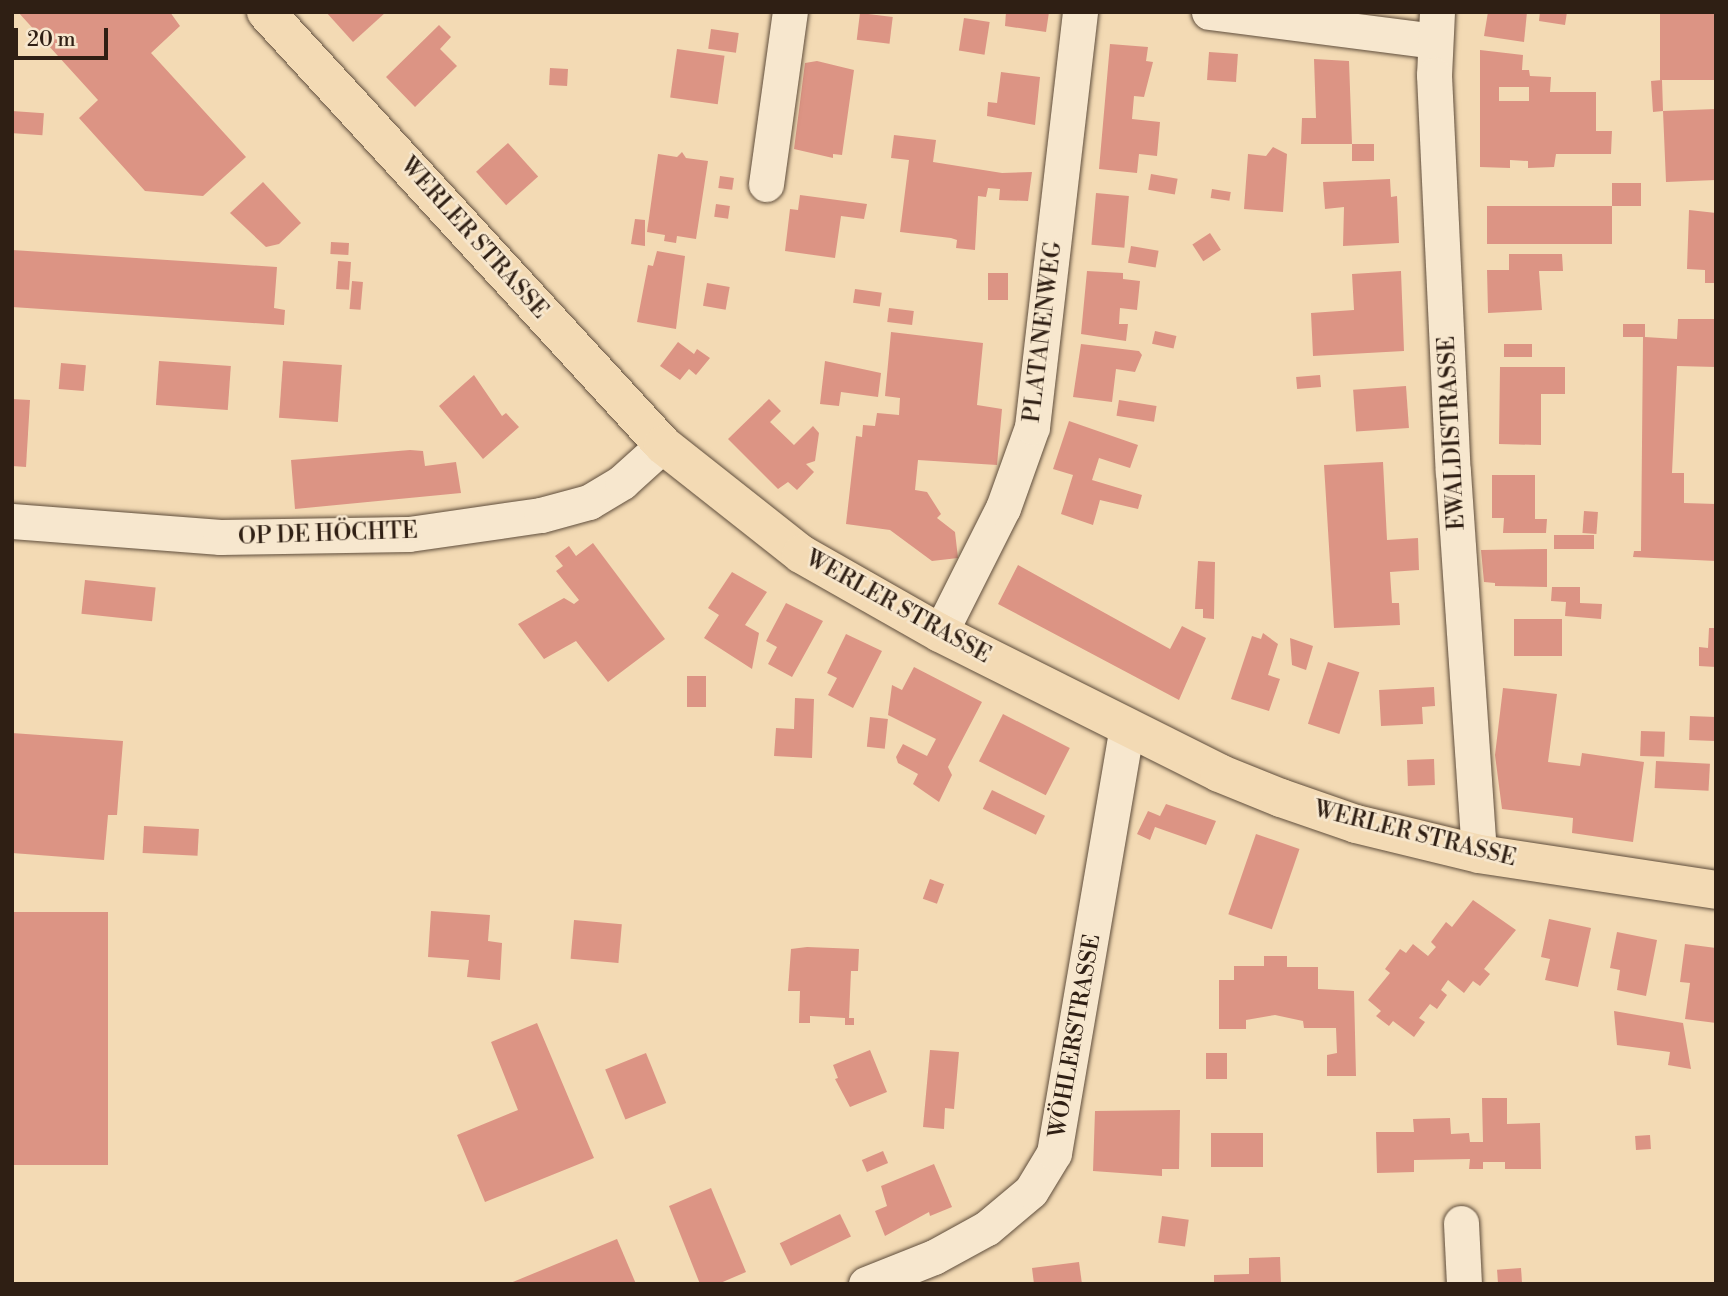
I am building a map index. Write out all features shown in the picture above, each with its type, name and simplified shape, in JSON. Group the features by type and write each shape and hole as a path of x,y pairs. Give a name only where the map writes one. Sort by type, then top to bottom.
{"main road":[{"name":"WERLER STRASSE","path":"267,12 663,445 801,554 940,634 1127,728 1281,798 1356,824 1479,854 1716,890"}],"street":[{"path":"766,184 790,12"},
{"name":"PLATANENWEG","path":"940,634 1003,508 1020,468 1032,427 1080,12"},
{"path":"1209,12 1435,27"},
{"name":"EWALDISTRASSE","path":"1435,27 1453,472 1479,854"},
{"name":"OP DE HÖCHTE","path":"12,521 220,537 410,534 541,515 589,502 622,482 663,445"},
{"name":"WÖHLERSTRASSE","path":"866,1284 934,1257 987,1228 1031,1191 1048,1165 1060,1128 1127,728"},
{"path":"1461,1223 1464,1284"}],"building":[{"path":"18,12 170,12 180,26 151,53 246,157 203,196 145,191 79,118 98,100"},
{"path":"326,12 386,12 353,42"},
{"path":"1006,12 1049,12 1046,32 1005,26"},
{"path":"1488,12 1527,12 1524,42 1484,36"},
{"path":"1540,12 1567,12 1565,25 1539,21"},
{"path":"1660,12 1716,12 1716,80 1660,80"},
{"path":"860,13 893,17 889,44 857,40"},
{"path":"964,18 990,22 985,55 959,51"},
{"path":"439,25 451,37 440,49 457,66 415,107 386,77"},
{"path":"711,29 739,33 736,53 708,49"},
{"path":"1110,44 1148,47 1146,61 1153,62 1144,97 1134,96 1132,119 1160,122 1157,156 1139,154 1137,173 1099,169"},
{"path":"677,49 725,56 718,104 670,98"},
{"path":"1480,50 1523,55 1522,70 1529,70 1530,76 1551,77 1550,92 1596,92 1596,131 1612,131 1611,154 1556,154 1554,167 1528,168 1528,161 1510,160 1510,168 1480,167","holes":["1499,87 1529,87 1529,101 1499,101"]},
{"path":"1209,52 1238,54 1236,82 1207,80"},
{"path":"1314,59 1349,61 1352,144 1301,144 1302,118 1316,118"},
{"path":"817,61 854,70 842,155 833,154 833,158 794,149 805,63"},
{"path":"550,68 568,69 567,86 549,85"},
{"path":"1001,72 1040,77 1035,125 987,116 988,102 997,103"},
{"path":"1662,80 1663,111 1653,112 1651,81"},
{"path":"1716,109 1716,180 1666,182 1663,111"},
{"path":"12,111 44,113 42,135 12,133"},
{"path":"894,135 936,140 933,162 1002,173 1032,172 1028,201 999,200 1000,189 988,188 986,197 978,196 975,250 956,248 957,240 951,238 900,232 909,160 891,158"},
{"path":"508,143 538,176 506,205 476,172"},
{"path":"1352,144 1374,144 1374,161 1352,161"},
{"path":"1273,147 1287,154 1283,212 1244,209 1248,154 1266,156"},
{"path":"682,152 686,158 708,161 696,239 677,236 676,243 664,241 665,235 647,232 658,154 677,157"},
{"path":"1151,174 1178,179 1175,194 1148,190"},
{"path":"720,176 734,178 732,190 718,188"},
{"path":"1390,179 1391,197 1397,196 1399,243 1343,246 1344,207 1325,209 1323,182"},
{"path":"263,182 301,223 279,244 266,247 230,213"},
{"path":"1612,183 1641,183 1641,206 1612,206"},
{"path":"1212,189 1231,192 1229,201 1211,198"},
{"path":"1096,193 1129,196 1124,248 1091,245"},
{"path":"800,195 867,204 864,219 841,216 835,258 785,251 790,209 798,210"},
{"path":"716,204 730,206 728,219 714,217"},
{"path":"1487,206 1612,206 1612,244 1487,244"},
{"path":"1689,210 1716,213 1716,283 1705,283 1705,270 1687,269"},
{"path":"635,219 645,220 645,246 631,244"},
{"path":"1210,233 1221,250 1203,261 1192,244"},
{"path":"331,242 349,243 348,255 330,254"},
{"path":"1131,246 1159,251 1156,268 1128,263"},
{"path":"12,250 277,267 274,308 285,310 284,325 12,307"},
{"path":"657,251 685,256 676,329 637,322 648,265 653,266"},
{"path":"1509,254 1562,254 1563,271 1539,271 1542,310 1488,313 1487,270 1509,270"},
{"path":"338,261 351,262 349,290 336,289"},
{"path":"1087,271 1123,273 1123,279 1140,281 1137,310 1120,308 1119,324 1128,324 1126,341 1081,334"},
{"path":"1401,271 1404,351 1313,356 1311,313 1354,310 1352,274"},
{"path":"988,273 1008,273 1008,300 988,300"},
{"path":"352,281 363,282 361,310 350,309"},
{"path":"707,283 730,287 726,310 703,306"},
{"path":"855,289 882,293 880,307 853,303"},
{"path":"889,308 914,311 912,325 887,322"},
{"path":"1678,319 1716,319 1716,367 1677,366 1672,473 1684,473 1684,503 1716,504 1716,561 1633,557 1634,551 1641,551 1643,337 1623,337 1623,324 1645,324 1645,337 1677,339"},
{"path":"1155,331 1176,336 1174,349 1152,344"},
{"path":"891,332 983,343 977,405 1002,409 997,465 918,460 915,490 927,492 941,514 937,518 955,532 958,558 932,561 890,530 846,524 856,436 862,437 863,425 875,426 877,413 899,415 900,398 885,396"},
{"path":"678,342 694,354 697,349 710,358 696,375 689,369 680,380 660,366"},
{"path":"1081,344 1139,351 1142,355 1135,372 1116,369 1112,402 1073,397"},
{"path":"1504,344 1532,344 1532,357 1504,357"},
{"path":"159,361 231,366 228,410 156,405"},
{"path":"283,361 342,365 338,422 279,418"},
{"path":"825,361 881,373 878,397 841,392 839,406 820,404"},
{"path":"61,363 86,365 84,391 59,389"},
{"path":"1500,367 1565,367 1565,394 1541,394 1541,445 1499,444"},
{"path":"474,375 502,416 506,413 519,427 483,459 439,406"},
{"path":"1320,375 1321,387 1297,389 1296,377"},
{"path":"1406,386 1409,428 1356,432 1353,390"},
{"path":"12,399 30,400 26,467 12,466"},
{"path":"769,399 781,411 770,422 794,445 813,426 819,433 815,461 806,464 814,472 797,490 788,482 778,489 728,439"},
{"path":"1119,400 1157,406 1154,422 1116,416"},
{"path":"1069,421 1138,445 1130,468 1099,458 1092,480 1142,495 1138,509 1100,500 1093,525 1061,514 1073,475 1053,469"},
{"path":"423,451 425,466 456,462 461,493 295,509 291,460"},
{"path":"1383,462 1387,540 1418,538 1419,570 1390,572 1392,603 1399,603 1400,625 1334,628 1324,465"},
{"path":"1492,475 1535,475 1535,519 1547,519 1546,533 1503,533 1504,518 1492,518"},
{"path":"1584,511 1598,512 1596,534 1582,533"},
{"path":"1554,535 1594,535 1594,549 1554,549"},
{"path":"593,543 665,639 608,682 576,641 544,659 518,624 564,598 574,604 579,600 556,571 563,566 555,556 569,546 576,556"},
{"path":"1547,549 1547,587 1495,586 1495,583 1484,582 1481,550"},
{"path":"1198,561 1215,562 1214,619 1203,618 1203,609 1195,609"},
{"path":"1018,565 1170,649 1182,626 1206,638 1179,700 998,604"},
{"path":"732,572 767,592 745,625 759,633 752,669 704,638 719,615 708,608"},
{"path":"85,580 156,587 152,621 81,614"},
{"path":"1552,587 1580,587 1580,603 1602,604 1601,619 1565,616 1566,602 1551,601"},
{"path":"786,603 823,621 792,677 768,664 777,647 766,641"},
{"path":"1514,619 1562,619 1562,656 1514,656"},
{"path":"1709,628 1716,628 1716,667 1699,666 1699,647 1708,648"},
{"path":"1263,633 1278,644 1268,675 1280,679 1269,711 1231,699 1252,636 1261,639"},
{"path":"846,634 882,651 853,708 828,695 837,678 827,673"},
{"path":"1290,638 1313,646 1306,670 1292,665"},
{"path":"1328,662 1359,672 1339,734 1308,724"},
{"path":"914,667 982,702 948,767 952,775 939,802 913,784 918,774 898,763 896,757 903,744 927,756 936,739 888,715 892,685 902,690"},
{"path":"687,676 706,676 706,707 687,707"},
{"path":"1434,687 1435,706 1422,707 1423,724 1381,726 1379,690"},
{"path":"1503,688 1557,694 1548,762 1580,766 1582,753 1644,762 1633,842 1572,833 1573,818 1502,809 1495,755"},
{"path":"795,698 814,699 812,758 774,756 776,728 794,729"},
{"path":"1003,714 1070,748 1046,795 979,761"},
{"path":"1690,716 1716,717 1715,741 1689,740"},
{"path":"870,717 888,719 885,749 867,747"},
{"path":"1641,731 1665,732 1664,757 1640,756"},
{"path":"12,733 123,741 117,815 108,815 104,860 12,853"},
{"path":"1434,759 1435,785 1408,786 1407,760"},
{"path":"1656,761 1710,764 1709,791 1655,788"},
{"path":"992,790 1045,816 1036,835 983,809"},
{"path":"1166,804 1216,821 1206,845 1155,827 1150,840 1137,834 1148,811 1160,816"},
{"path":"144,826 199,829 198,856 143,853"},
{"path":"1256,834 1299,849 1272,929 1228,914"},
{"path":"930,879 944,884 937,904 923,899"},
{"path":"1473,900 1516,930 1484,969 1490,974 1480,986 1473,981 1464,993 1448,980 1441,990 1447,995 1437,1009 1430,1004 1419,1018 1425,1022 1414,1037 1393,1021 1389,1026 1376,1016 1381,1011 1368,1000 1390,973 1385,969 1400,949 1406,953 1413,944 1428,956 1436,947 1431,942 1446,922 1452,927"},
{"path":"431,911 490,915 488,941 502,943 500,980 467,977 469,960 428,957"},
{"path":"12,912 108,912 108,1165 12,1165"},
{"path":"1549,919 1591,928 1578,987 1545,980 1550,959 1541,957"},
{"path":"574,920 622,924 618,963 571,959"},
{"path":"1617,932 1657,940 1646,996 1617,990 1620,970 1610,968"},
{"path":"1685,944 1716,948 1716,1023 1685,1019 1690,983 1680,982"},
{"path":"791,949 859,949 858,971 851,971 849,1018 854,1018 854,1025 845,1025 845,1018 810,1016 810,1023 799,1023 800,991 788,991"},
{"path":"1264,956 1287,956 1287,967 1318,967 1318,989 1354,991 1356,1076 1327,1076 1327,1055 1337,1053 1336,1028 1304,1028 1303,1021 1275,1015 1246,1020 1246,1029 1219,1029 1219,980 1234,980 1234,966 1264,966"},
{"path":"1614,1011 1683,1023 1691,1069 1668,1065 1670,1052 1617,1045"},
{"path":"537,1023 594,1158 485,1202 457,1135 518,1110 491,1042"},
{"path":"870,1050 887,1092 850,1107 835,1079 838,1078 833,1065"},
{"path":"930,1050 959,1052 954,1109 945,1108 944,1129 923,1127"},
{"path":"646,1053 666,1103 625,1120 605,1069"},
{"path":"1206,1053 1227,1053 1227,1079 1206,1079"},
{"path":"1482,1098 1507,1098 1507,1124 1540,1123 1541,1169 1505,1169 1505,1162 1483,1162 1483,1169 1469,1169 1470,1159 1414,1160 1414,1172 1377,1173 1376,1132 1414,1132 1413,1119 1450,1118 1451,1134 1469,1133 1470,1142 1483,1142"},
{"path":"1180,1110 1179,1169 1162,1169 1162,1176 1093,1171 1095,1111"},
{"path":"1211,1133 1263,1133 1263,1167 1211,1167"},
{"path":"1650,1135 1651,1149 1636,1150 1635,1136"},
{"path":"883,1151 888,1163 867,1172 862,1160"},
{"path":"934,1164 952,1207 930,1216 929,1212 885,1236 875,1211 887,1206 881,1186"},
{"path":"711,1188 746,1272 718,1284 700,1284 669,1206"},
{"path":"840,1214 851,1236 791,1266 780,1243"},
{"path":"1162,1216 1189,1220 1185,1246 1158,1243"},
{"path":"617,1239 636,1284 508,1284"},
{"path":"1280,1257 1281,1284 1214,1284 1214,1275 1249,1274 1249,1258"},
{"path":"1079,1262 1082,1284 1034,1284 1032,1268"},
{"path":"1521,1268 1522,1284 1498,1284 1497,1270"}]}
